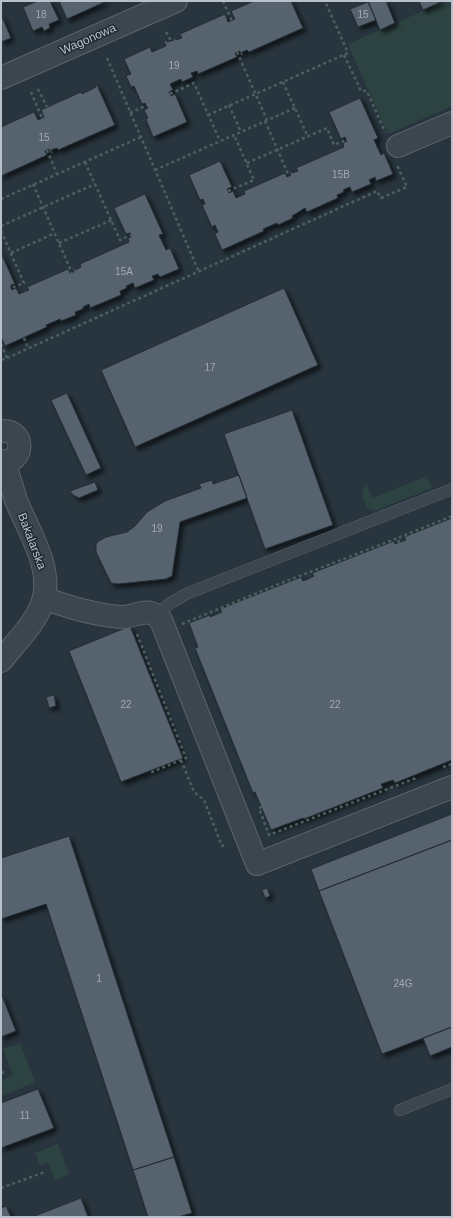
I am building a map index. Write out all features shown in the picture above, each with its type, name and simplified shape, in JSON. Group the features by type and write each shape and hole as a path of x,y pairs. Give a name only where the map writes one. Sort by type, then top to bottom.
{"street":[{"name":"Wagonowa","path":"1,78 176,1"},
{"path":"394,148 452,123"},
{"name":"Bakalarska","path":"1,431 12,432 16,436 20,447 19,452 15,457 10,460 2,461 44,569 46,583 42,605 30,625 1,661"},
{"path":"44,598 75,609 108,615 123,617 148,612 154,613 162,624 257,864 452,788"}],"lane":[{"path":"162,624 169,604 186,594 452,489"},
{"path":"400,1110 452,1089"}],"path":[{"path":"223,1 232,21"},
{"path":"208,115 348,53 325,1"},
{"path":"166,32 171,41"},
{"path":"237,52 256,94 277,150 289,176"},
{"path":"1,360 377,191 381,198 407,187 394,148 367,91 361,91 344,54"},
{"path":"107,58 199,272"},
{"path":"283,82 308,137"},
{"path":"170,94 194,83 220,141"},
{"path":"38,89 47,107"},
{"path":"31,92 42,118"},
{"path":"130,113 147,105"},
{"path":"229,105 241,132"},
{"path":"155,170 295,108"},
{"path":"247,163 327,128 334,145 346,140"},
{"path":"228,191 254,180 234,135"},
{"path":"1,199 141,137"},
{"path":"47,150 58,174"},
{"path":"85,162 120,240 131,235"},
{"path":"33,184 72,273"},
{"path":"1,226 95,184"},
{"path":"59,243 112,220"},
{"path":"1,231 24,283 11,288"},
{"path":"11,253 55,234"},
{"path":"24,338 28,348"},
{"path":"1,344 7,358"},
{"path":"162,624 180,625 284,582 452,516"},
{"path":"398,538 399,543"},
{"path":"136,631 186,758 164,769 152,772 151,770"},
{"path":"437,769 452,764"},
{"path":"262,807 259,808 269,835 423,775"},
{"path":"1,1073 6,1071"},
{"path":"1,1188 45,1172"}],"green space":[{"path":"446,1 452,1 452,106 388,134 348,44"},
{"path":"427,476 432,488 377,510 373,511 367,508 362,493 366,484 372,498"},
{"path":"20,1043 35,1082 1,1096 1,1081 13,1075 3,1049"},
{"path":"58,1144 69,1174 55,1180 48,1162 40,1165 35,1153"}],"building":[{"path":"38,1 50,1 59,20 49,24 50,28 44,31 42,27 33,31 23,7"},
{"path":"59,1 107,1 67,19"},
{"path":"254,1 291,1 303,28 249,52 247,50 242,52 243,55 241,55 240,51 235,53 237,57 198,74 197,71 191,73 193,77 182,82 181,79 170,84 173,90 169,92 171,96 175,94 187,122 153,137 146,119 148,118 144,110 148,108 145,103 142,104 134,86 131,87 126,76 131,74 124,59 150,47 152,52 166,46 164,41 166,40 167,42 174,40 174,36 176,40 182,38 180,34 225,14 228,22 235,19 231,11"},
{"path":"368,1 386,1 395,23 380,30"},
{"path":"419,1 443,1 423,10"},
{"path":"368,2 376,20 358,27 350,9"},
{"path":"1,14 11,38 1,42"},
{"path":"95,85 97,85 115,125 58,150 57,148 51,150 53,153 51,153 49,149 45,151 47,155 1,176 1,127 34,112 38,120 44,117 41,110 81,92 82,94 96,87"},
{"path":"360,98 378,138 374,140 381,155 384,153 393,174 376,181 375,177 369,180 371,184 352,192 350,187 343,190 344,192 337,195 338,198 307,212 305,208 292,216 293,218 278,225 277,223 263,229 264,231 222,250 215,234 218,232 215,225 212,227 202,205 205,204 203,199 200,200 189,175 220,161 232,187 227,189 229,193 233,191 236,198 245,194 244,191 285,173 287,177 291,175 289,171 292,173 298,171 296,168 344,147 343,143 347,141 345,137 341,139 329,112"},
{"path":"145,194 163,234 159,235 166,250 170,248 179,269 160,277 158,274 152,276 154,280 135,288 133,283 126,286 127,288 120,291 121,295 90,308 89,304 83,307 83,309 75,312 76,315 61,321 60,319 46,325 47,327 5,346 1,337 1,253 15,284 11,285 11,288 12,290 16,288 19,294 29,290 27,287 68,269 70,273 74,272 72,267 74,267 75,270 81,267 80,264 129,242 128,238 131,237 131,235 130,233 126,234 114,208"},
{"path":"284,288 318,365 135,447 101,370"},
{"path":"67,393 101,468 86,475 51,400"},
{"path":"292,410 333,525 265,549 224,434"},
{"path":"239,475 247,498 180,522 172,576 166,579 118,584 111,583 96,552 96,544 99,541 106,537 127,532 135,526 147,512 165,501 201,488 199,484 212,480 213,484"},
{"path":"95,482 98,490 79,498 73,495 70,491"},
{"path":"452,518 452,760 395,783 393,780 381,784 383,788 304,819 303,818 271,830 255,792 253,793 195,648 198,647 189,623 210,615 210,617 222,612 220,609 301,577 303,581 308,579 314,576 312,573 394,541 395,544 406,540 404,537"},
{"path":"130,626 183,758 121,782 69,651"},
{"path":"54,695 56,706 49,708 46,697"},
{"path":"452,814 452,840 319,891 311,869"},
{"path":"69,836 174,1157 133,1170 46,904 1,919 1,858"},
{"path":"452,840 452,1027 382,1054 319,891"},
{"path":"267,888 270,896 265,898 262,890"},
{"path":"1,993 16,1031 1,1037"},
{"path":"452,1027 452,1047 430,1056 423,1038"},
{"path":"38,1089 54,1128 1,1148 1,1103"},
{"path":"174,1157 192,1213 178,1217 148,1217 133,1170"},
{"path":"81,1198 88,1217 32,1217"},
{"path":"6,1206 11,1217 1,1217 1,1208"}]}
